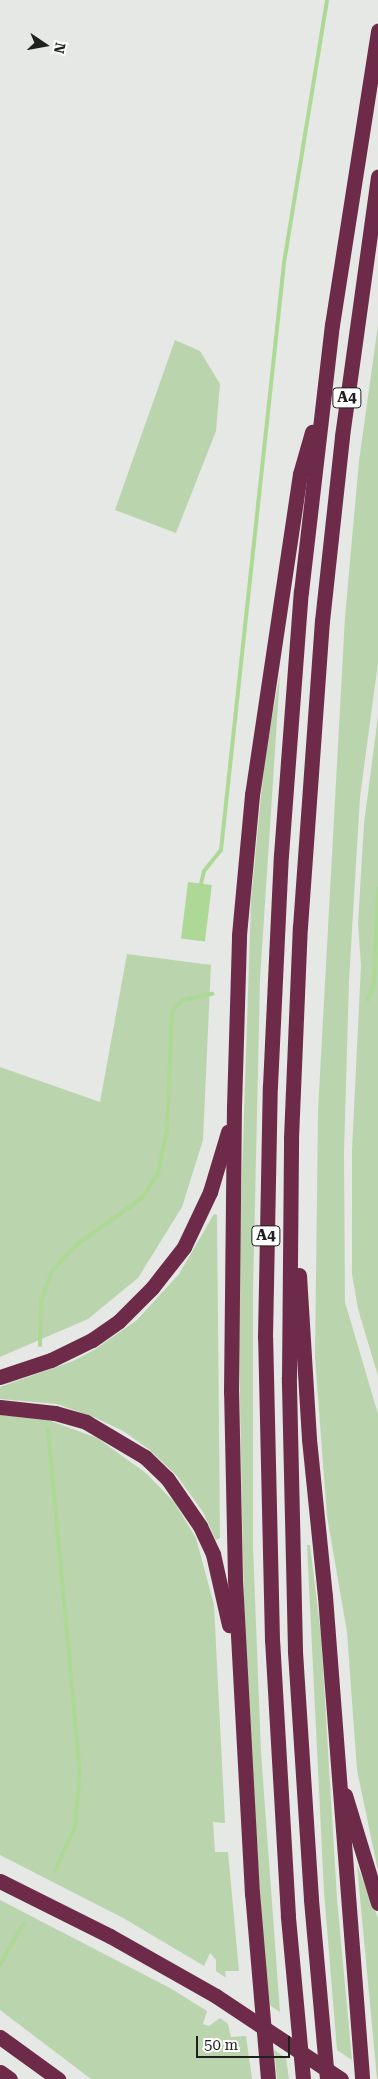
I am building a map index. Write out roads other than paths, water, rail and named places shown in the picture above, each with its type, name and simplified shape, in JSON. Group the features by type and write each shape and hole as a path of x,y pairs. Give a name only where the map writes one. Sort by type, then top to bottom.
{"highway":[{"name":"A4","path":"303,2079 288,1916 272,1640 266,1259 280,855 301,592 324,395 378,30"},
{"name":"A4","path":"327,2079 311,1899 295,1650 288,1377 291,1138 300,927 322,621 342,436 378,176"},
{"path":"268,2079 252,1894 238,1665 231,1392 234,1107 240,935 252,795 300,474 324,395"},
{"path":"0,1377 51,1360 92,1340 119,1321 152,1288 184,1247 210,1192 234,1107"},
{"path":"291,1138 308,1439 325,1596 362,2079"},
{"path":"0,1407 56,1413 86,1422 145,1457 167,1478 200,1526 213,1554 238,1665"},
{"path":"337,1767 378,1903"},
{"path":"0,1881 110,1936 216,1996 341,2079"},
{"path":"0,2037 58,2079"},
{"path":"0,2072 10,2079"}],"waterway":[{"path":"201,884 204,871 221,850 284,263 327,0"},
{"path":"368,1000 374,983 378,889"},
{"path":"40,1345 41,1301 52,1271 75,1246 142,1198 158,1173 167,1130 172,1011 183,1000 212,994"},
{"path":"48,1429 80,1772 75,1827 55,1871"},
{"path":"0,1965 23,1924"}]}
